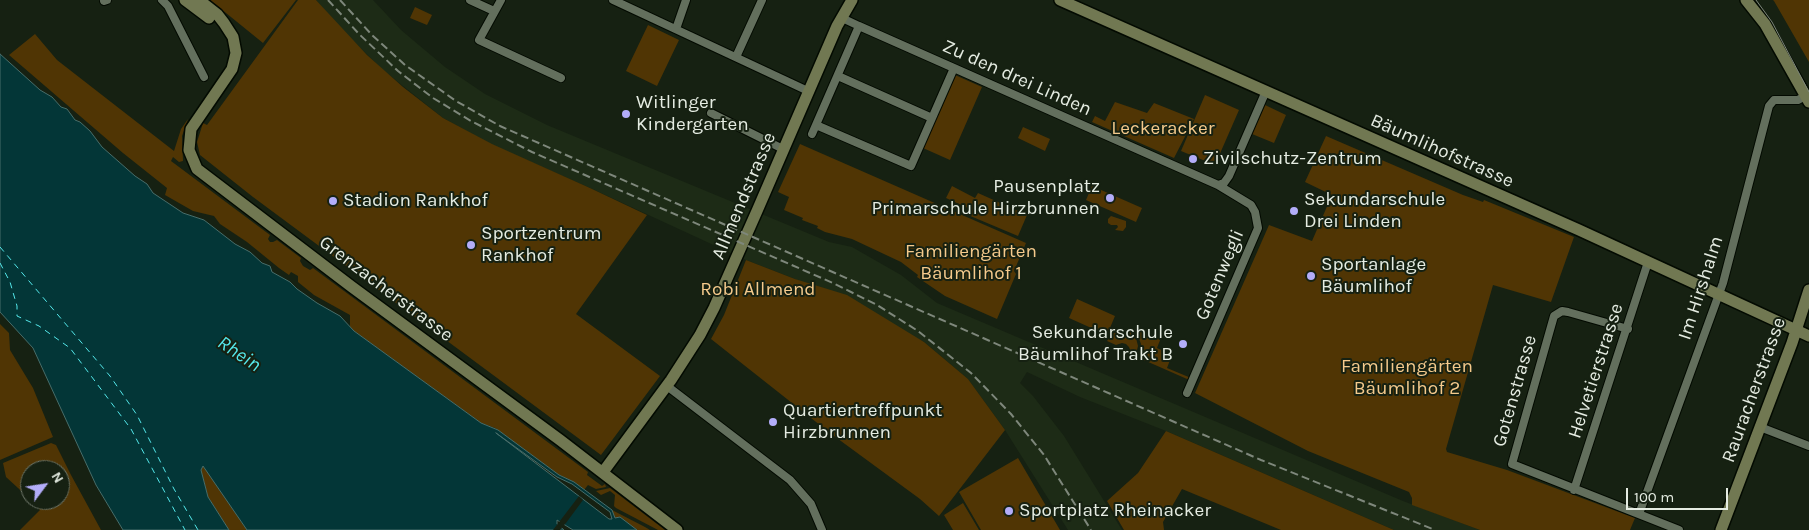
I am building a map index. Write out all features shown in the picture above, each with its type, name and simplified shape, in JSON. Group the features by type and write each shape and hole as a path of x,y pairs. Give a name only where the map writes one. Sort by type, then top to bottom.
{"main road":[{"path":"185,0 230,31"},
{"name":"Grenzacherstrasse","path":"199,0 217,14 230,31 236,53 232,69 196,120 189,137 189,150 197,169 352,287 603,472 677,530"},
{"name":"Allmendstrasse","path":"603,472 667,386 691,350 714,308 808,91 852,0"},
{"name":"Bäumlihofstrasse","path":"1060,0 1648,262 1809,336"},
{"path":"1746,0 1765,24 1807,99"},
{"name":"Rauracherstrasse","path":"1720,530 1796,330 1809,290"}],"street":[{"path":"162,0 168,6 204,77"},
{"path":"470,0 494,11"},
{"path":"501,0 479,40 561,78"},
{"path":"613,0 808,91"},
{"path":"676,29 686,0"},
{"path":"736,57 762,0"},
{"name":"Zu den drei Linden","path":"842,18 1218,185"},
{"path":"812,134 859,26"},
{"path":"816,125 911,166 954,68"},
{"path":"838,76 932,118"},
{"path":"1218,185 1229,176 1266,91"},
{"name":"Im Hirshalm","path":"1639,514 1719,294 1768,106 1774,100 1807,99"},
{"path":"710,113 783,149"},
{"name":"Gotenwegli","path":"1187,393 1258,228 1258,220 1251,204 1218,185"},
{"name":"Helvetierstrasse","path":"1574,490 1628,329 1648,262"},
{"name":"Gotenstrasse","path":"1628,329 1562,312 1554,316 1512,464 1679,530"},
{"path":"667,386 790,480 811,504 822,530"},
{"path":"1760,427 1809,446"}],"shaded area":[{"path":"316,0 373,0 401,30 445,67 485,94 547,125 829,242 852,247 901,275 937,303 1403,501 1480,530 1394,530 1166,431 1080,397 1027,372 1020,383 1033,396 1064,436 1122,530 1068,530 1005,430 968,379 924,342 795,279 746,260 492,145 443,118 383,70 345,33"}],"green space":[{"path":"210,0 296,0 263,43"},
{"name":"Sportzentrum Rankhof","path":"298,0 316,0 367,55 403,87 443,118 492,144 647,215 576,314 660,376 601,455 253,197 200,155 197,142 203,123 207,125"},
{"path":"1809,0 1809,62 1774,1"},
{"path":"415,7 432,15 427,25 410,18"},
{"path":"648,25 679,40 657,86 626,71"},
{"path":"35,34 57,60 174,151 181,129 188,119 182,136 183,161 179,162 173,157 171,161 270,235 268,239 270,242 277,240 301,258 300,261 303,266 310,270 313,268 588,472 587,475 602,486 605,484 606,487 596,489 588,485 584,490 574,482 559,475 495,428 481,423 354,331 350,327 350,315 314,295 298,282 298,276 291,272 289,275 279,268 247,242 220,224 214,216 193,211 165,195 167,188 123,153 9,55"},
{"path":"955,75 982,87 950,160 923,148"},
{"path":"1205,95 1239,110 1215,165 1181,151"},
{"name":"Leckeracker","path":"1115,102 1147,113 1154,103 1194,119 1174,158 1092,122 1095,116 1105,121"},
{"path":"1265,105 1286,115 1274,143 1252,134"},
{"path":"1023,127 1050,139 1045,151 1018,138"},
{"name":"Familiengärten Bäumlihof 2","path":"1326,136 1463,195 1483,202 1484,200 1574,237 1551,302 1493,285 1446,449 1447,452 1507,470 1635,518 1630,530 1480,530 1412,505 1412,498 1409,492 1308,451 1195,393 1269,225 1312,241 1332,195 1305,182"},
{"name":"Familiengärten Bäumlihof 1","path":"800,144 1026,243 1014,271 1016,274 997,319 945,296 917,277 918,275 901,262 852,239 825,232 817,228 818,226 784,210 789,197 778,192"},
{"path":"952,186 975,198 978,193 1027,215 1018,236 968,215 970,209 946,198"},
{"path":"1092,186 1142,208 1136,222 1086,200"},
{"path":"1111,216 1126,221 1126,227 1123,231 1115,230 1118,227 1117,225 1108,223 1108,219"},
{"name":"Robi Allmend","path":"746,260 795,279 847,295 924,342 968,379 1005,430 939,516 920,499 830,433 711,339 724,315"},
{"path":"1077,299 1115,316 1107,335 1069,318"},
{"path":"0,324 9,333 10,350 33,388 53,437 0,460"},
{"path":"1135,328 1155,337 1162,335 1157,348 1172,355 1167,368 1191,378 1187,379 1137,357 1141,344 1134,331"},
{"path":"1121,330 1130,332 1136,338 1138,346 1136,354 1131,352 1126,344 1116,345 1107,341 1112,334"},
{"path":"1166,431 1394,530 1281,530 1182,489 1163,522 1164,530 1124,530 1107,501 1138,473"},
{"path":"51,443 56,445 64,460 20,460 20,490 6,477 3,463"},
{"name":"Sportplatz Rheinacker","path":"1018,458 1060,530 981,530 959,492"},
{"path":"203,465 247,530 229,530 208,497 201,470"},
{"path":"70,473 101,530 20,530 40,510 70,510"},
{"path":"610,488 665,530 658,530 616,508 614,506 615,495 610,491 601,495 596,491"},
{"path":"963,503 979,530 953,530 944,515"},
{"path":"612,510 650,530 637,530 620,518 615,519"}],"water":[{"name":"Rhein","path":"0,54 40,90 52,97 61,107 67,109 75,120 90,131 102,147 147,184 153,193 183,213 204,220 235,244 250,252 262,263 270,266 272,272 290,282 317,303 340,316 354,331 481,423 498,430 559,475 574,482 612,510 615,518 620,517 637,530 573,530 557,520 557,524 564,530 247,530 203,466 201,470 208,497 229,530 123,530 96,485 33,348 0,312","holes":["496,433 557,477 572,484 610,512 612,519 609,519"]}],"pier":[{"path":"579,496 583,500 560,530 553,530"}],"ferry route":[{"path":"0,247 110,376 137,415 174,489 198,530"},
{"path":"0,263 10,282 17,306 17,316 39,326 70,348 131,429 185,530"}],"tram line":[{"path":"1756,0 1772,22 1809,92"}],"railway":[{"path":"328,0 359,34 398,71 433,98 471,121 532,152 833,283 877,305 918,331 971,373 1011,414 1044,455 1091,530"},
{"path":"340,0 372,35 405,65 456,101 500,126 1261,460 1435,530"}],"place":[{"name":"Witlinger Kindergarten","path":"626,114"},
{"name":"Zivilschutz-Zentrum","path":"1193,159"},
{"name":"Pausenplatz Primarschule Hirzbrunnen","path":"1110,198"},
{"name":"Stadion Rankhof","path":"333,201"},
{"name":"Sekundarschule Drei Linden","path":"1294,211"},
{"name":"Sportzentrum Rankhof","path":"471,245"},
{"name":"Sportanlage Bäumlihof","path":"1311,276"},
{"name":"Sekundarschule Bäumlihof Trakt B","path":"1183,344"},
{"name":"Quartiertreffpunkt Hirzbrunnen","path":"773,422"},
{"name":"Sportplatz Rheinacker","path":"1009,511"}]}
